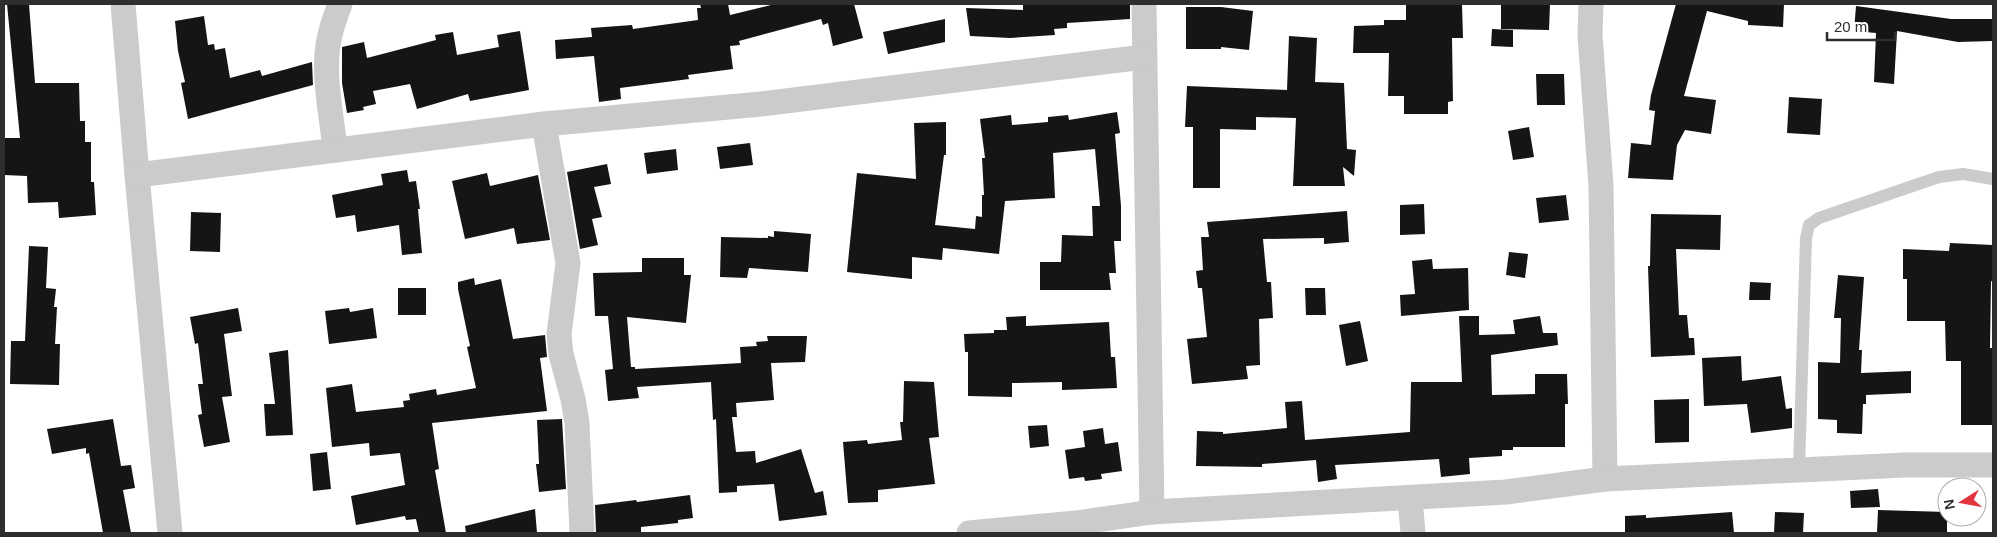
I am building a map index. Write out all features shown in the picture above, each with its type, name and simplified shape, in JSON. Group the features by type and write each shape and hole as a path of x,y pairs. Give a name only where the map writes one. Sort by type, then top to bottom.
{"street":[{"path":"123,4 136,175 170,533"},
{"path":"335,150 328,72 328,46 340,4"},
{"path":"1144,4 1152,512"},
{"path":"1591,4 1590,35 1601,186 1605,479"},
{"path":"136,175 544,124 762,104 1144,57"},
{"path":"544,124 568,263 559,334 561,354 573,399 577,423 582,533"},
{"path":"969,533 1076,523 1152,512 1410,499 1506,492 1605,479 1905,465 1993,465"},
{"path":"1410,499 1413,533"}],"lane":[{"path":"1799,470 1806,238 1809,225 1819,218 1939,177 1963,174 1993,179"}],"building":[{"path":"7,4 29,4 35,83 79,83 80,121 85,121 85,142 91,142 91,182 94,182 96,215 59,218 58,202 28,203 27,176 4,175 4,138 20,138"},
{"path":"700,4 728,4 730,15 775,4 854,4 863,38 833,46 828,23 823,25 821,19 739,41 740,45 730,46 733,69 688,75 689,79 620,88 621,99 599,102 594,56 556,59 555,40 592,37 591,28 632,25 633,29 698,20 697,8 701,8"},
{"path":"1023,4 1130,4 1130,19 1067,23 1067,28 1054,29 1055,35 1010,38 970,36 966,8 1023,10"},
{"path":"1406,4 1462,4 1463,38 1452,38 1453,101 1448,102 1448,114 1404,114 1404,96 1388,96 1389,53 1353,53 1354,26 1384,25 1384,20 1406,20"},
{"path":"1501,4 1550,4 1549,30 1501,29"},
{"path":"1676,4 1784,4 1783,27 1748,25 1748,21 1707,11 1684,96 1716,100 1711,134 1685,130 1677,145 1673,180 1628,178 1631,143 1651,145 1655,111 1649,110 1651,95"},
{"path":"1856,6 1951,19 1993,19 1993,41 1958,42 1897,31 1894,84 1874,82 1876,33 1854,31"},
{"path":"1186,7 1221,7 1253,11 1249,50 1221,47 1221,49 1186,49"},
{"path":"204,16 208,45 214,44 215,50 225,48 230,78 260,70 262,76 312,62 313,85 188,119 181,83 185,82 178,51 175,21"},
{"path":"945,19 945,42 888,54 883,32"},
{"path":"1492,29 1513,30 1513,47 1491,46"},
{"path":"520,31 529,90 470,101 468,94 417,109 410,84 373,91 376,104 363,107 364,110 347,113 342,83 342,47 364,42 367,58 436,40 435,35 453,32 457,55 499,47 497,35"},
{"path":"1289,36 1317,38 1315,82 1344,83 1347,149 1356,150 1354,176 1343,167 1345,186 1293,186 1296,118 1256,117 1256,130 1220,129 1220,188 1193,188 1193,127 1185,127 1187,86 1287,90"},
{"path":"1536,74 1564,74 1565,105 1537,105"},
{"path":"1789,97 1822,99 1820,135 1787,133"},
{"path":"1117,112 1120,133 1115,134 1121,206 1121,241 1114,241 1116,273 1109,273 1111,290 1040,290 1040,262 1061,262 1062,235 1093,236 1092,206 1100,206 1095,149 1053,153 1055,198 1005,201 999,254 943,248 942,260 912,257 912,279 847,272 857,173 916,179 914,123 946,122 946,155 944,155 935,225 975,229 976,216 982,217 982,195 984,195 982,158 985,158 980,119 1011,115 1012,125 1048,122 1048,117 1068,115 1069,120"},
{"path":"1529,127 1534,157 1513,160 1508,131"},
{"path":"750,143 753,165 720,169 717,147"},
{"path":"676,149 678,170 647,174 644,153"},
{"path":"607,164 611,184 594,187 602,217 592,219 598,245 580,249 567,172"},
{"path":"407,170 409,182 416,181 420,209 418,209 422,253 402,255 399,225 357,232 355,215 336,218 332,195 383,185 381,174"},
{"path":"487,173 490,186 538,175 550,240 517,244 514,228 465,239 452,181"},
{"path":"1566,195 1569,220 1539,223 1536,198"},
{"path":"1424,204 1425,234 1400,235 1400,205"},
{"path":"1347,211 1349,242 1324,244 1324,238 1263,239 1267,282 1271,282 1273,318 1259,319 1260,365 1246,366 1248,379 1192,384 1187,339 1207,337 1202,288 1198,288 1196,271 1203,270 1201,237 1209,237 1207,222"},
{"path":"191,212 221,213 220,252 190,251"},
{"path":"1651,214 1721,215 1720,250 1676,249 1679,315 1687,315 1689,338 1694,338 1695,355 1651,357 1648,266 1650,266"},
{"path":"774,231 811,234 808,272 749,268 747,278 720,277 721,237 768,238 768,236 774,237"},
{"path":"1950,243 1993,245 1990,348 1993,348 1993,425 1961,425 1961,361 1946,361 1945,321 1907,321 1907,279 1903,279 1903,249 1949,251"},
{"path":"29,246 48,247 46,288 56,289 54,307 57,307 55,344 60,344 59,385 10,384 11,341 25,341"},
{"path":"1509,252 1528,254 1525,278 1506,275"},
{"path":"642,258 684,258 684,275 691,275 686,323 627,317 631,367 635,367 635,369 741,363 740,347 757,346 756,342 768,341 767,336 807,336 805,362 771,363 774,400 736,403 737,417 732,417 736,452 755,451 756,463 801,449 815,493 823,491 827,515 779,521 774,484 737,486 737,492 719,493 716,419 713,420 711,382 637,387 639,398 608,401 605,370 613,369 608,316 595,316 593,273 642,272"},
{"path":"1432,259 1433,269 1468,268 1469,310 1401,316 1400,295 1415,294 1412,261"},
{"path":"1838,275 1864,277 1859,350 1862,350 1861,373 1911,371 1911,393 1866,395 1866,404 1863,404 1862,434 1837,433 1837,420 1818,419 1818,362 1840,363 1841,318 1834,318"},
{"path":"474,278 475,285 501,279 513,339 545,335 547,357 540,358 547,411 432,423 439,469 435,470 446,533 419,533 416,519 406,520 405,516 356,525 351,496 405,485 400,453 370,456 369,443 332,447 326,388 352,384 356,412 404,407 403,401 410,400 409,394 436,389 437,395 476,388 467,347 470,346 458,289 458,282"},
{"path":"1750,282 1771,283 1770,300 1749,300"},
{"path":"398,288 426,288 426,315 398,315"},
{"path":"1305,288 1325,288 1326,315 1306,315"},
{"path":"238,308 242,331 224,334 232,396 222,397 230,442 204,447 198,415 202,414 198,384 203,384 198,343 195,344 190,317"},
{"path":"349,308 350,312 373,308 377,338 329,344 325,311"},
{"path":"1026,316 1026,326 1109,322 1111,357 1115,357 1117,388 1062,390 1062,382 1012,383 1012,397 968,396 968,352 965,352 964,334 994,333 994,330 1007,330 1006,317"},
{"path":"1459,316 1479,316 1479,335 1515,334 1513,320 1540,316 1543,333 1557,333 1558,345 1491,355 1492,395 1535,394 1535,374 1567,374 1568,404 1565,404 1565,447 1513,447 1513,450 1502,450 1502,456 1469,458 1470,474 1441,477 1439,459 1335,465 1337,479 1318,482 1316,460 1262,464 1262,467 1196,466 1197,431 1223,432 1223,434 1287,428 1285,402 1302,401 1305,440 1410,432 1411,382 1462,382"},
{"path":"1360,321 1368,361 1346,366 1339,325"},
{"path":"288,350 293,435 266,436 264,404 275,404 269,353"},
{"path":"1741,356 1742,381 1781,376 1786,409 1792,408 1792,428 1751,433 1747,404 1704,406 1702,358"},
{"path":"904,381 934,382 939,437 929,438 935,484 878,490 878,502 848,503 843,442 867,440 868,444 902,440 900,422 903,422"},
{"path":"1689,399 1689,442 1655,443 1654,400"},
{"path":"113,419 121,466 131,465 135,488 123,490 131,533 103,533 89,453 86,454 86,448 52,454 47,429"},
{"path":"562,419 566,489 539,492 536,464 539,464 537,420"},
{"path":"1047,425 1049,446 1030,448 1028,426"},
{"path":"1103,428 1105,444 1118,442 1122,471 1101,474 1102,479 1085,481 1084,477 1069,479 1065,450 1085,447 1083,431"},
{"path":"327,452 331,489 313,491 310,454"},
{"path":"1878,489 1880,507 1851,508 1850,491"},
{"path":"690,495 693,518 678,520 678,523 641,527 641,533 596,533 595,505"},
{"path":"535,509 537,533 466,533 465,526"},
{"path":"1878,510 1937,512 1937,527 1947,527 1947,533 1877,533"},
{"path":"1732,512 1734,533 1625,533 1625,516 1646,515 1646,518"},
{"path":"1775,512 1804,513 1803,533 1774,533"}]}
